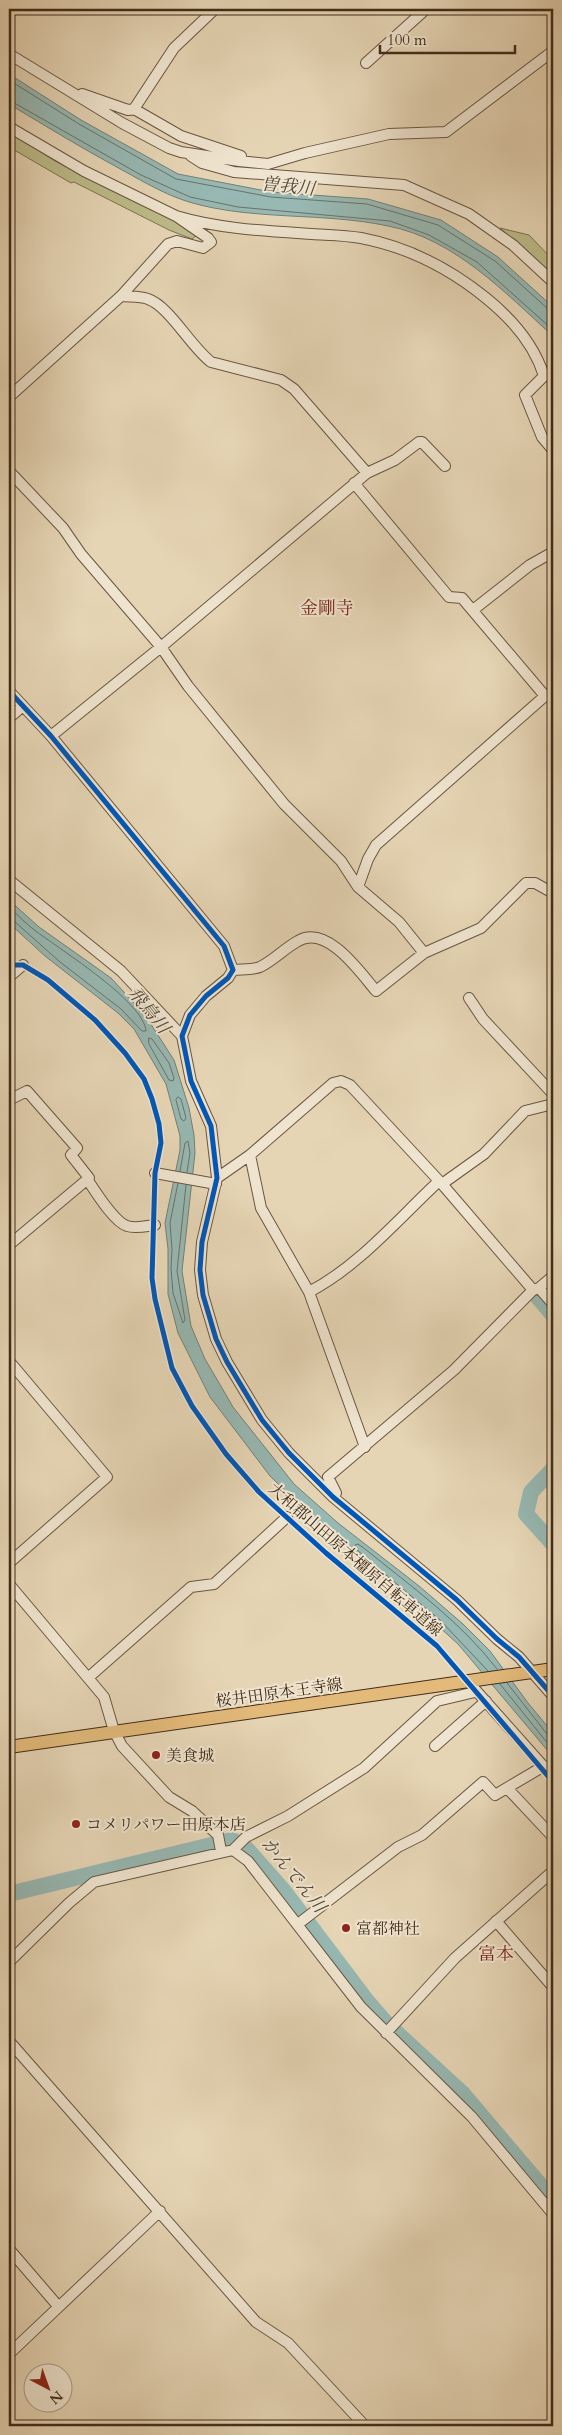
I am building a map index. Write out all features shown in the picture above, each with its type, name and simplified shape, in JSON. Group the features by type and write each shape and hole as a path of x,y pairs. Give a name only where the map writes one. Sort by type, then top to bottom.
{"main road":[{"name":"桜井田原本王寺線","path":"9,1747 114,1731 471,1685 553,1669"}],"street":[{"path":"134,109 174,48 215,9"},
{"path":"366,63 426,9"},
{"path":"9,54 170,148 187,153 268,164 305,153 389,134 446,132 553,51"},
{"path":"72,92 87,95 128,110 134,109 181,136 301,176"},
{"path":"9,127 84,171 176,216 204,225 360,237 398,247 423,257 468,283 519,327 542,368 544,376 525,395 542,437 553,450"},
{"path":"187,153 202,163 234,172 404,185 469,214 512,245 553,282"},
{"path":"9,396 121,296 172,242 203,248 211,242 176,216"},
{"path":"121,296 148,298 161,307 202,355 211,362 281,380 294,390 367,473"},
{"path":"51,736 161,647 367,473 395,460 419,442 422,442 445,466"},
{"path":"9,471 63,528 81,554 161,647 188,686 284,804 341,861 358,887 399,922 424,953"},
{"path":"354,483 449,597 462,598 545,696 376,845 368,859 358,887"},
{"path":"473,610 530,566 553,552"},
{"path":"9,691 51,736 224,946 233,970"},
{"path":"9,718 23,706"},
{"path":"9,880 121,971 182,1036 191,1081 210,1126 216,1181 202,1242 200,1270 203,1295 216,1339 226,1362 262,1420 289,1454 333,1497 435,1580 533,1672 553,1696"},
{"path":"233,970 258,968 299,940 310,938 326,940 336,947 376,991 424,953 482,928 526,883 534,883 553,893"},
{"path":"9,977 23,965"},
{"path":"182,1036 190,1015 206,996 228,978 233,970"},
{"path":"469,998 483,1019 553,1094"},
{"path":"158,1174 216,1181 250,1155 333,1083 341,1081 350,1085 536,1289 553,1304"},
{"path":"9,1100 27,1090 76,1148 71,1154 116,1218 129,1227 155,1225"},
{"path":"309,1292 329,1281 352,1263 440,1182 484,1154 525,1111 553,1104"},
{"path":"250,1155 261,1208 309,1292 365,1448"},
{"path":"9,1245 87,1179"},
{"path":"333,1497 336,1492 328,1477 365,1448 454,1370 536,1289 553,1276"},
{"path":"9,1361 106,1477 9,1563"},
{"path":"89,1677 191,1587 214,1584 287,1517"},
{"path":"9,1584 104,1697 114,1731 122,1746 169,1797 192,1811 218,1835 221,1851"},
{"path":"9,1962 69,1903 94,1882 221,1851 233,1850 246,1837 288,1816 364,1768 437,1701 471,1685 553,1777"},
{"path":"434,1746 486,1701"},
{"path":"298,1924 398,1846 422,1835 483,1782 495,1795 544,1766"},
{"path":"507,1788 553,1837"},
{"path":"233,1850 248,1862 361,2007 472,2118 553,2214"},
{"path":"386,2033 455,1958 553,1871"},
{"path":"496,1920 553,1987"},
{"path":"9,2040 256,2322 288,2343 364,2426"},
{"path":"9,2354 160,2211"},
{"path":"9,2249 58,2306"}],"shaded area":[{"path":"9,131 55,161 176,221 197,235 192,239 169,230 74,182 71,183 9,147"},
{"path":"500,228 529,235 553,260 553,275"}],"water":[{"path":"9,74 81,120 178,174 271,192 368,199 441,220 498,257 553,307 553,336 478,270 457,255 412,233 388,226 363,222 238,212 213,208 180,199 147,184 9,104"},
{"path":"9,900 39,927 111,978 145,1015 174,1060 189,1108 194,1135 195,1153 182,1271 191,1326 205,1359 233,1407 294,1484 338,1523 419,1586 463,1624 490,1651 528,1703 553,1733 553,1757 458,1644 394,1586 317,1522 270,1476 210,1397 178,1333 168,1294 168,1249 165,1223 180,1150 180,1136 166,1084 134,1029 118,1013 45,956 9,923"}],"waterway":[{"path":"553,1284 537,1296 553,1315"},
{"path":"553,1469 531,1492 526,1514 553,1544"},
{"name":"かんでん川","path":"9,1894 232,1840 245,1847 284,1891 367,2001 386,2023 463,2094 553,2200"}],"cycle path":[{"path":"9,691 51,736 224,946 233,970 228,978 206,996 190,1015 182,1036 191,1081 211,1126 217,1178 202,1242 200,1270 203,1295 216,1339 227,1362 262,1420 289,1453 333,1497 457,1600 497,1639 519,1657 553,1696"},
{"name":"大和郡山田原本橿原自転車道線","path":"9,960 14,965 23,965 48,980 95,1020 125,1053 144,1079 159,1124 161,1143 155,1173 152,1278 155,1299 172,1368 192,1406 226,1454 259,1492 326,1553 437,1646 553,1782"}],"place":[{"name":"美食城","path":"156,1755"},
{"name":"コメリパワー田原本店","path":"76,1824"},
{"name":"富都神社","path":"346,1928"}],"district":[{"name":"金剛寺","path":"327,608"},
{"name":"富本","path":"496,1954"}],"water label":[{"name":"曽我川","path":"288,186"},
{"name":"飛鳥川","path":"149,1010"}]}
